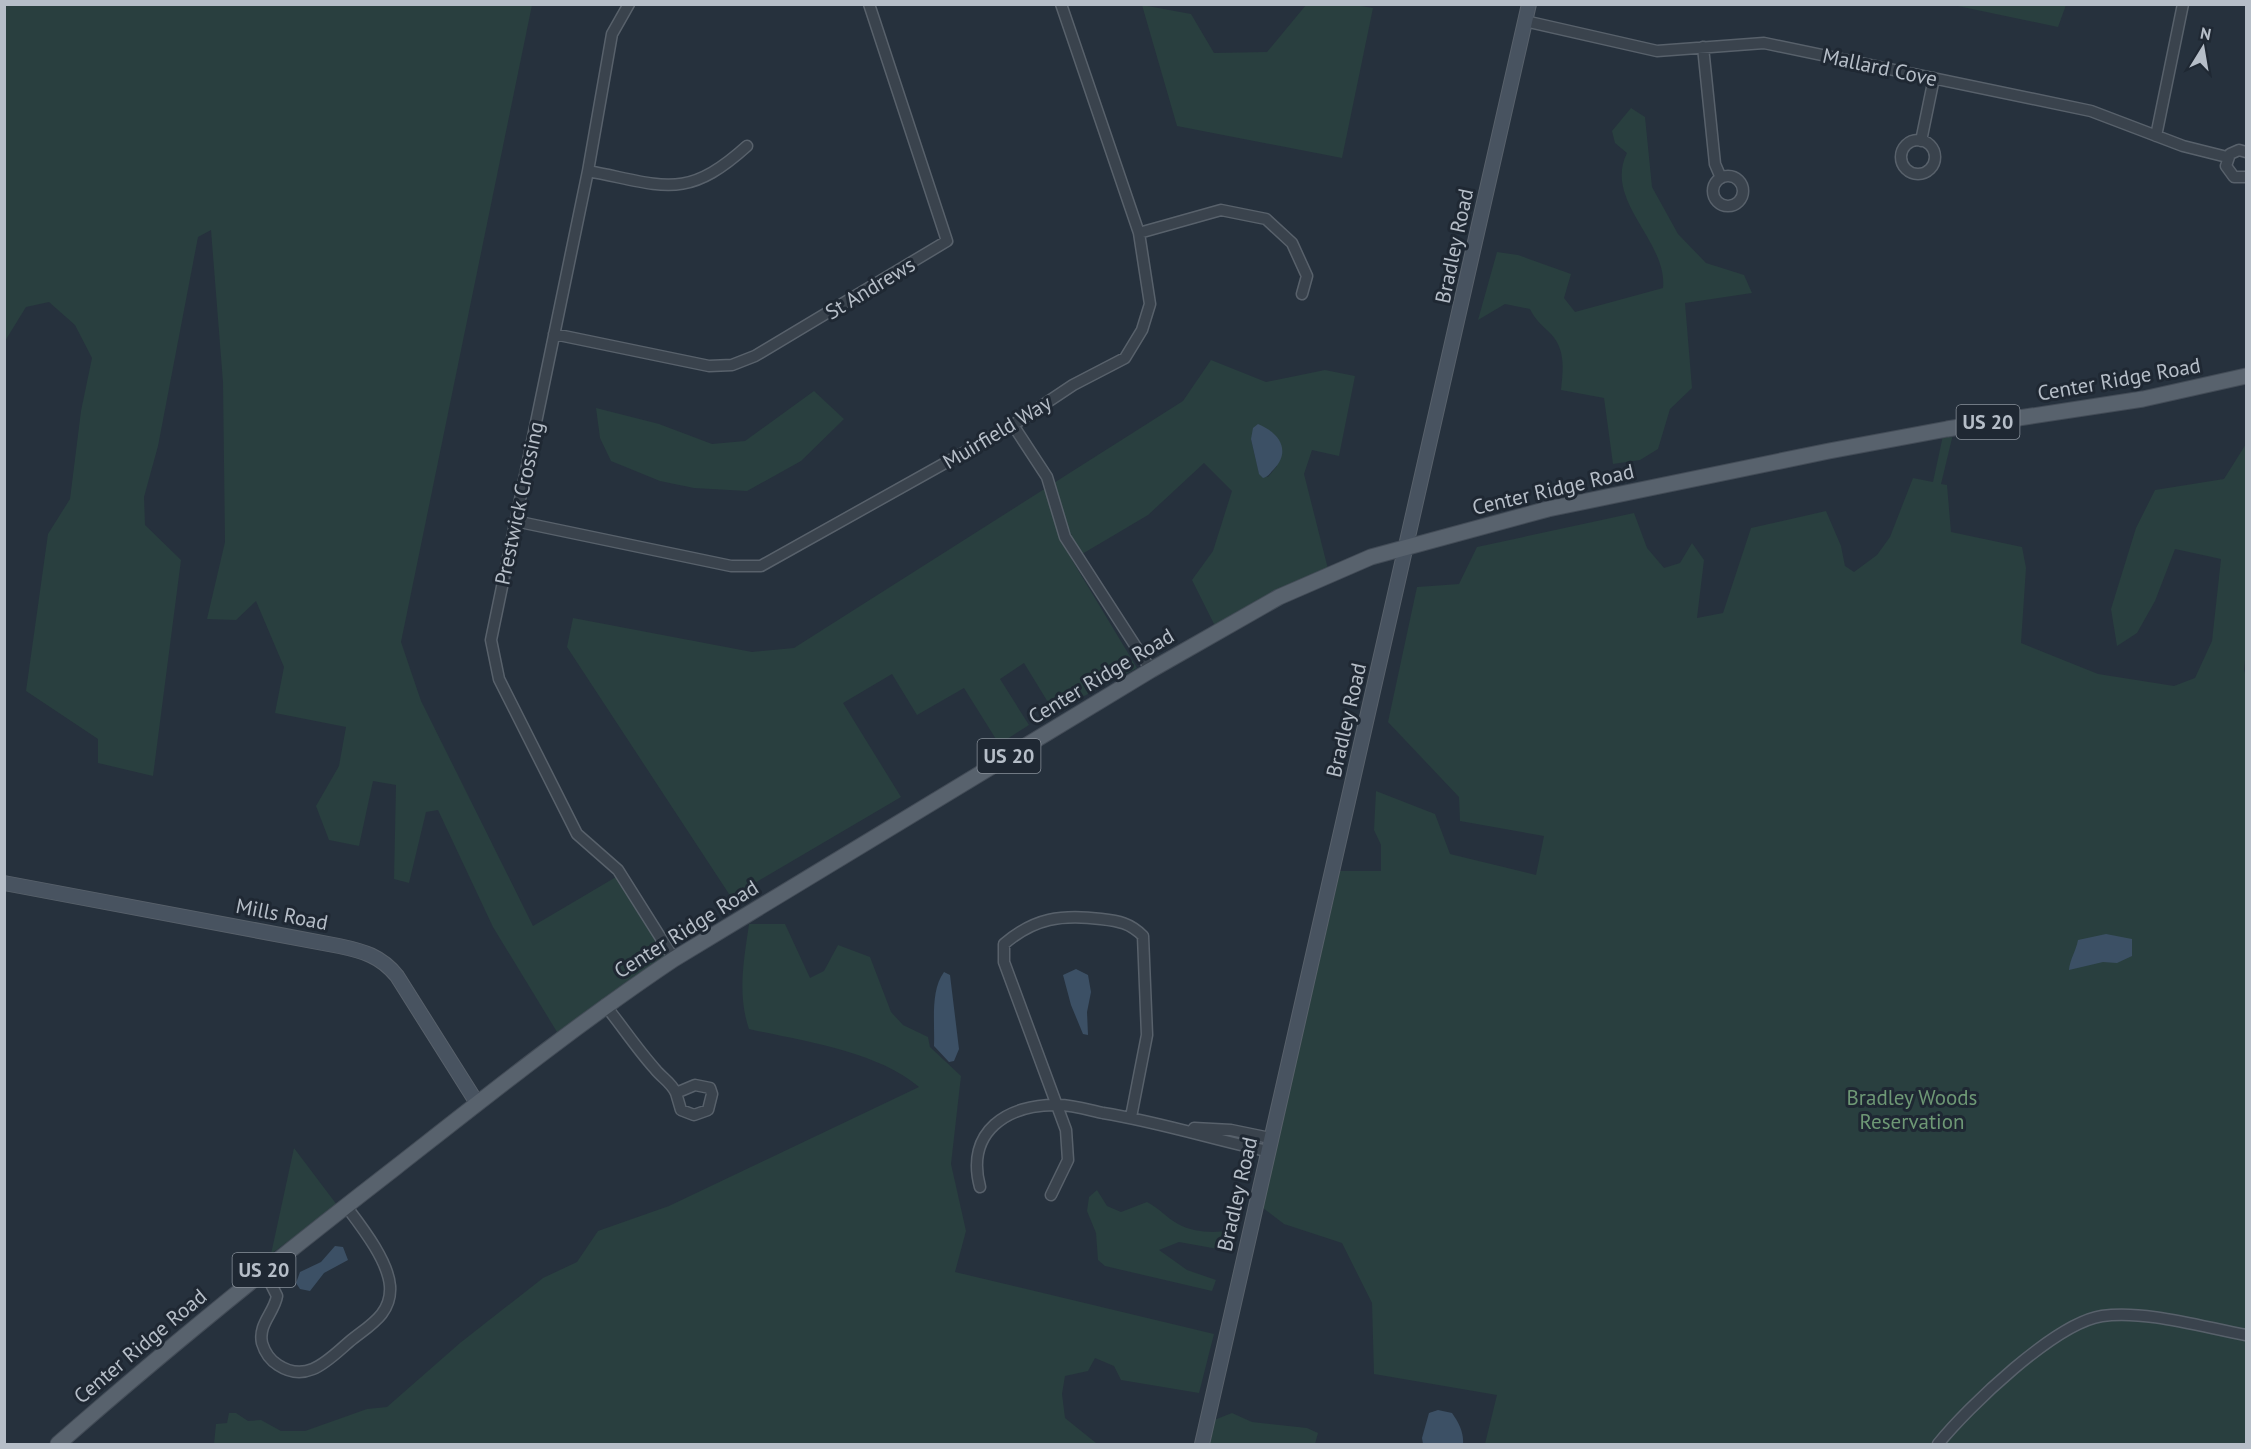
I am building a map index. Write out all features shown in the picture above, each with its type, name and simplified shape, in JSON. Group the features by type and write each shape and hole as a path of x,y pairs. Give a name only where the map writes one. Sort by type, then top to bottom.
{"main road":[{"name":"Center Ridge Road","path":"58,1444 264,1270 477,1102 605,1005 674,959 1151,670 1279,597 1371,557 1548,509 1822,452 1947,429 2143,399 2247,376"}],"street":[{"name":"Prestwick Crossing","path":"629,4 612,34 588,171 492,640 499,679 577,834 618,870 674,959"},
{"name":"St Andrews","path":"554,334 709,366 732,365 755,356 947,241 869,4"},
{"name":"Muirfield Way","path":"515,521 731,566 761,566 1013,425 1073,385 1125,358 1142,330 1150,304 1139,233 1061,4"},
{"name":"Bradley Road","path":"1202,1444 1529,4"},
{"path":"2156,136 2183,4"},
{"name":"Mallard Cove","path":"1525,21 1657,51 1764,43 2091,111 2156,136 2228,158"},
{"path":"1703,47 1715,164 1721,178"},
{"path":"1921,141 1934,78"},
{"path":"588,171 665,186 694,183 721,169 747,146"},
{"path":"2247,152 2235,151 2228,158 2226,166 2230,174 2238,178 2247,177"},
{"path":"1139,233 1221,210 1266,219 1292,243 1306,276 1302,294"},
{"path":"1013,425 1047,477 1065,537 1151,670"},
{"name":"Mills Road","path":"4,883 339,946 373,955 386,963 397,976 477,1102"},
{"path":"1051,1196 1068,1160 1066,1130 1059,1105 1002,952 1004,944 1020,930 1042,920 1077,916 1128,922 1143,936 1147,1035 1131,1117"},
{"path":"605,1005 676,1093"},
{"path":"980,1187 977,1159 982,1140 995,1121 1021,1110 1059,1105 1175,1126 1231,1130 1269,1144"},
{"path":"264,1270 277,1296 262,1330 266,1353 277,1365 293,1372 303,1373 319,1367 375,1322 389,1298 388,1277 376,1251 346,1206"},
{"path":"1938,1444 1991,1389 2075,1324 2101,1316 2137,1316 2247,1335"}],"green space":[{"path":"2066,4 2058,27 1953,5"},
{"path":"4,5 532,5 401,642 421,701 533,926 616,877 666,958 557,1032 493,927 438,810 426,812 409,883 394,879 396,785 373,781 359,846 329,840 316,806 339,766 346,727 275,713 284,667 256,601 236,620 207,619 225,542 223,382 211,230 198,237 158,446 144,497 145,525 181,560 153,776 98,763 98,739 26,691 48,534 70,499 81,411 92,358 75,325 49,302 26,307 5,341"},
{"path":"1142,5 1191,14 1214,53 1267,52 1306,5 1355,5 1373,8 1342,158 1177,126"},
{"path":"1631,108 1645,117 1652,187 1678,234 1706,263 1744,275 1752,293 1685,303 1692,388 1670,409 1658,449 1640,460 1613,464 1604,398 1561,390 1562,360 1559,347 1556,340 1530,309 1505,304 1478,320 1497,252 1518,255 1571,274 1564,298 1575,312 1663,288 1662,271 1656,254 1623,188 1622,171 1627,153 1615,143 1612,131"},
{"path":"1211,360 1266,382 1325,370 1355,376 1339,456 1312,450 1304,474 1328,569 1216,628 1192,580 1213,551 1232,491 1204,463 1148,515 1072,560 1137,668 1054,712 1024,663 1000,679 1029,725 999,744 964,688 917,715 892,674 843,703 901,797 731,897 567,647 573,618 752,652 794,648 1183,401","holes":["1251,439 1277,466 1268,477 1259,473"]},
{"path":"814,391 844,419 801,461 747,491 694,488 660,481 611,461 600,438 596,408 659,424 712,444 745,441"},
{"name":"Bradley Woods Reservation","path":"1954,430 1941,484 1947,485 1951,532 2022,547 2026,568 2021,643 2098,674 2174,686 2195,678 2212,641 2221,559 2175,549 2155,601 2137,633 2117,646 2111,609 2136,528 2155,490 2224,479 2246,444 2246,650 2244,670 2246,677 2246,1444 1485,1444 1497,1395 1374,1374 1372,1303 1342,1243 1284,1224 1263,1208 1340,871 1381,871 1381,845 1374,830 1376,791 1435,814 1450,854 1536,875 1544,836 1460,821 1459,797 1388,722 1417,587 1459,584 1477,547 1634,513 1647,548 1664,568 1680,563 1692,543 1704,560 1697,618 1723,613 1751,528 1826,511 1841,546 1845,566 1854,572 1877,555 1890,537 1913,478 1933,482 1944,431"},
{"path":"749,924 785,924 810,978 824,971 838,945 870,957 891,1012 903,1025 928,1037 930,1047 961,1076 951,1164 966,1231 955,1272 1214,1334 1199,1393 1121,1380 1114,1366 1095,1358 1088,1371 1065,1376 1062,1394 1065,1418 1096,1443 1107,1444 214,1444 216,1424 227,1423 229,1413 236,1413 248,1421 261,1420 281,1431 305,1431 367,1409 387,1407 460,1343 543,1278 577,1262 598,1231 669,1206 919,1087 882,1064 861,1056 815,1043 749,1029 742,990"},
{"path":"294,1148 337,1205 271,1254 273,1245"},
{"path":"1097,1190 1107,1206 1121,1212 1147,1202 1183,1227 1211,1232 1229,1230 1233,1240 1229,1251 1179,1242 1159,1250 1187,1270 1216,1280 1212,1291 1105,1266 1098,1260 1096,1233 1087,1211 1089,1197"},
{"path":"1232,1413 1252,1422 1307,1428 1318,1433 1315,1444 1209,1444 1214,1420"}],"water":[{"path":"1258,424 1277,437 1282,449 1279,462 1263,478 1259,474 1251,439 1253,428"},
{"path":"2106,934 2132,939 2132,956 2117,963 2103,962 2069,970 2078,940"},
{"path":"1076,969 1088,975 1091,992 1087,1012 1088,1035 1083,1034 1071,1005 1063,975"},
{"path":"944,972 950,975 959,1049 954,1061 949,1062 934,1046 935,998"},
{"path":"335,1246 343,1247 348,1260 324,1273 310,1291 300,1289 296,1283 300,1272 321,1262"},
{"path":"1438,1410 1452,1413 1463,1436 1463,1444 1423,1444 1422,1438 1429,1413"}]}
